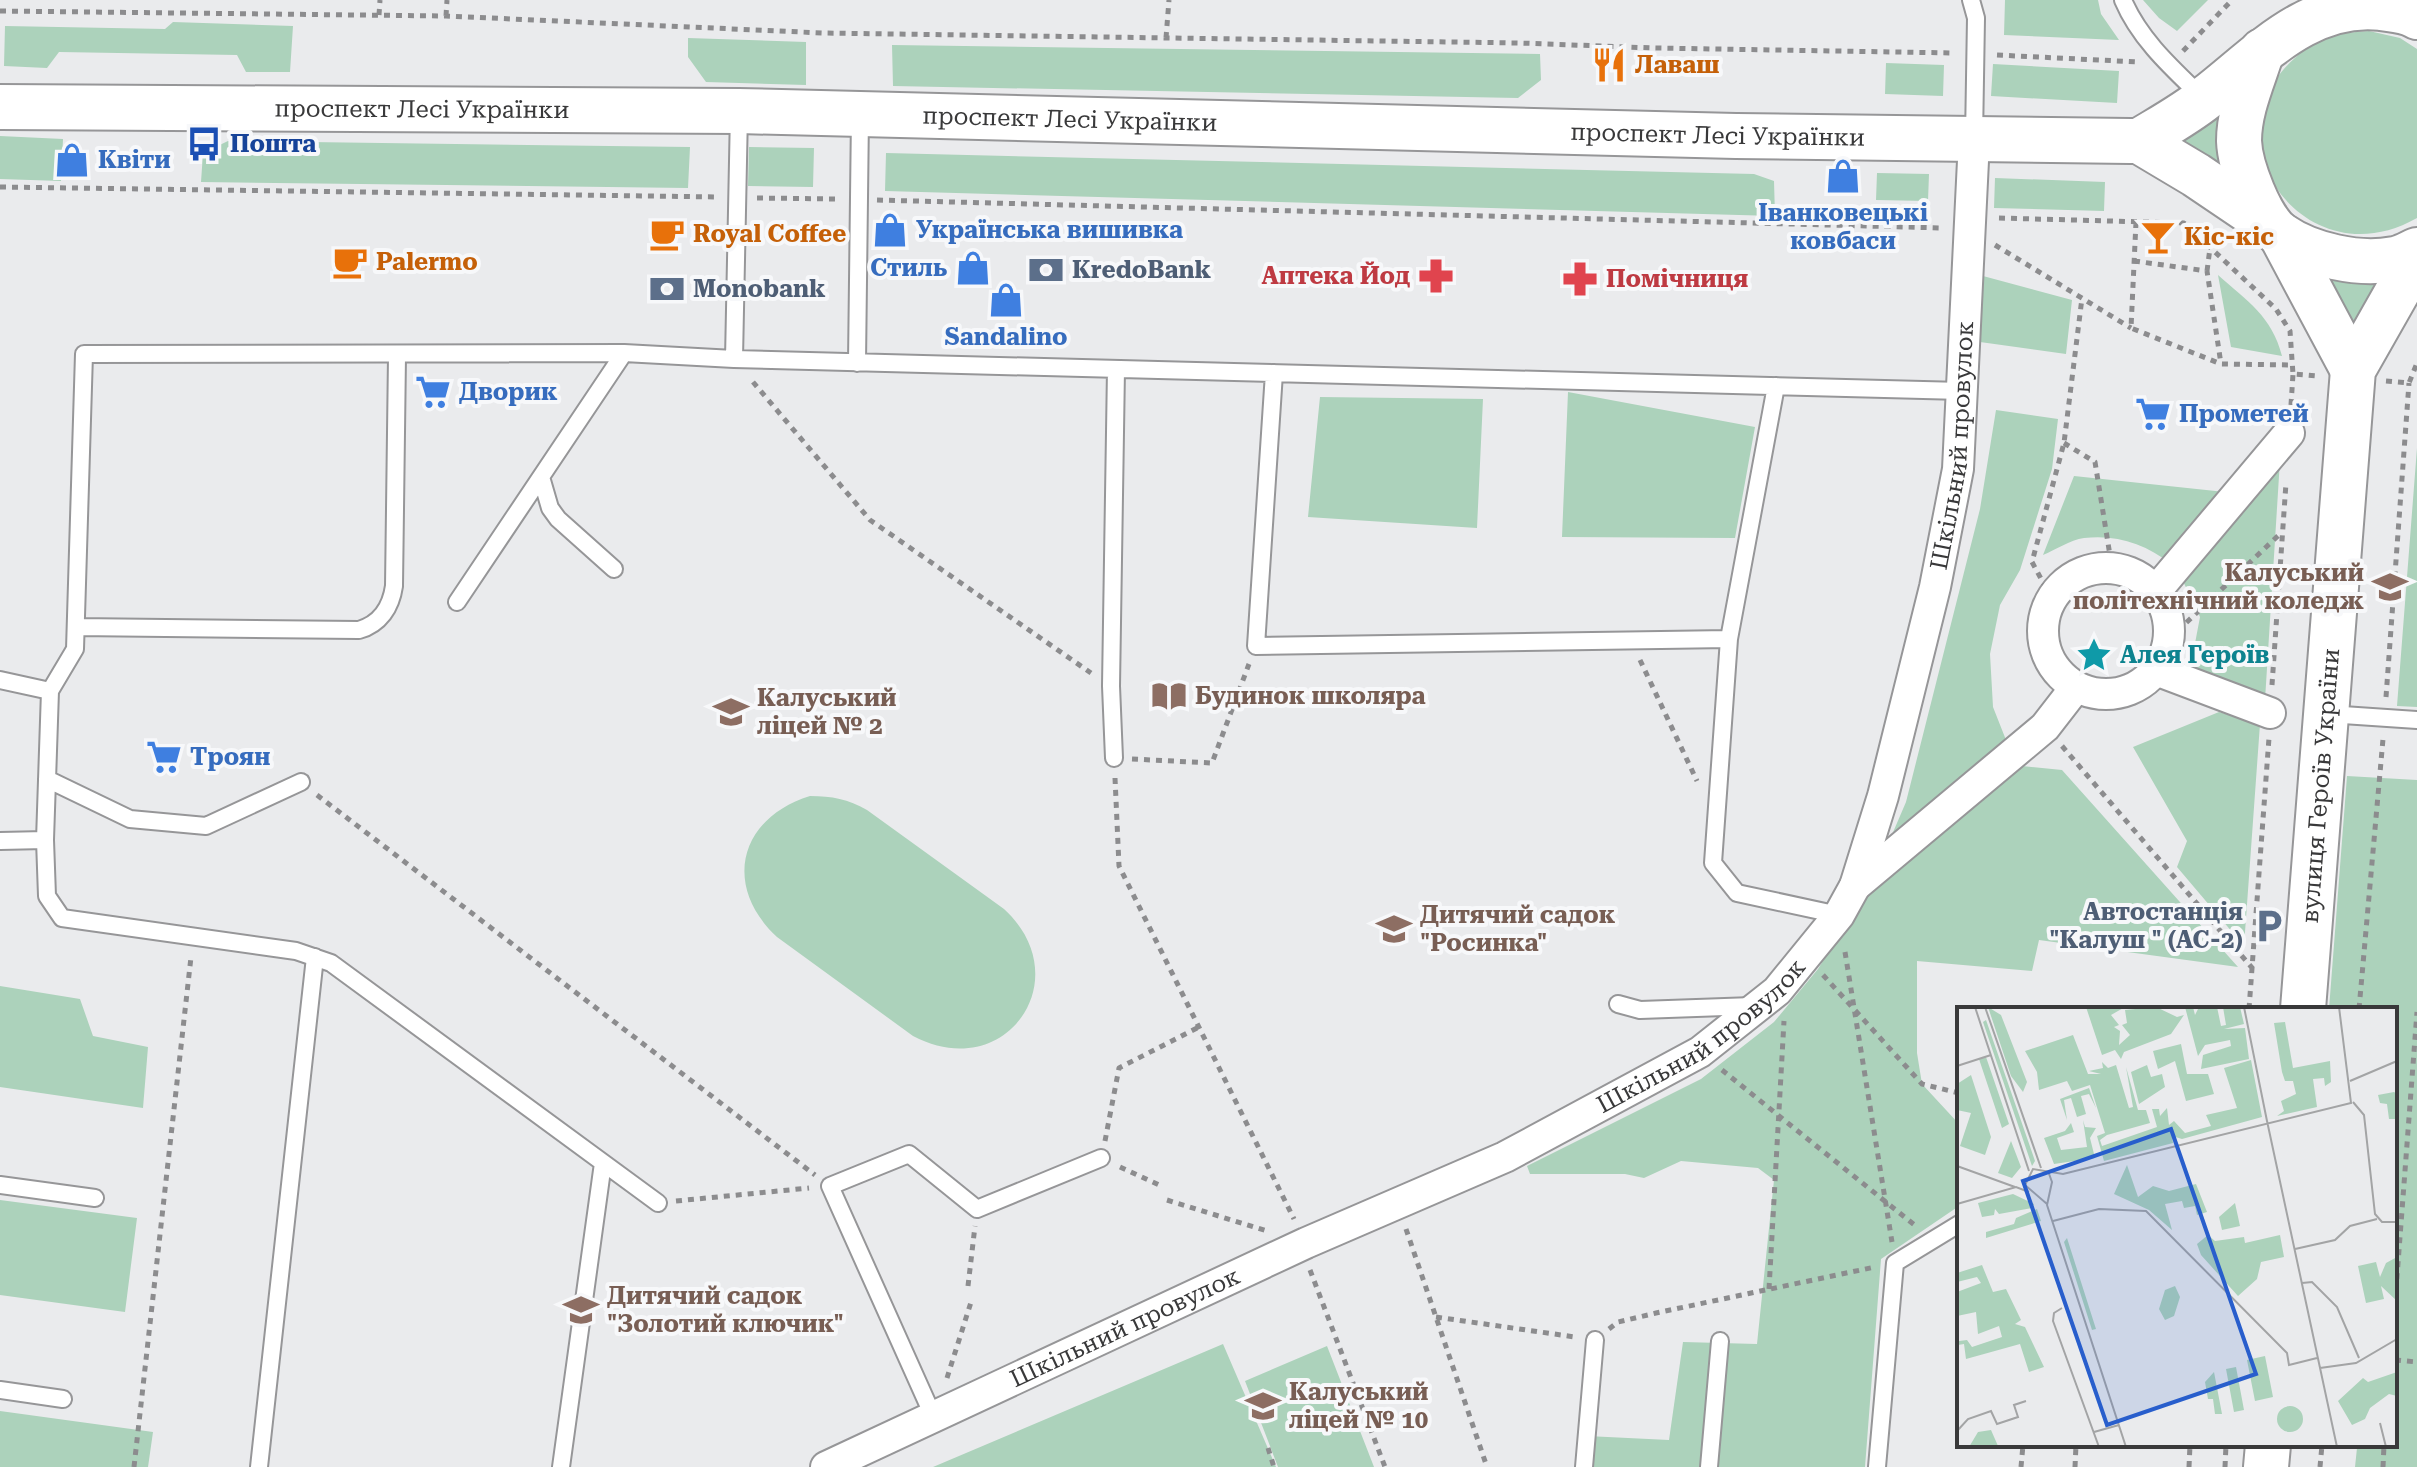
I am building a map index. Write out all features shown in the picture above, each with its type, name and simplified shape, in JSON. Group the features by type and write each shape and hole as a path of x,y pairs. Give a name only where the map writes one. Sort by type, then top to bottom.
{"main road":[{"path":"2417,17 2371,6 2306,12 2205,99 2139,141 2196,175 2276,230 2316,252 2374,261 2395,259 2417,250"},
{"path":"2262,51 2241,114 2239,143 2248,182 2354,376"},
{"name":"проспект Лесі Українки","path":"0,107 739,111 1974,140 2139,141"},
{"name":"вулиця Героїв України","path":"2303,1007 2354,376 2417,257"},
{"path":"2266,1467 2268,1447"}],"street":[{"name":"Шкільний провулок","path":"826,1467 1306,1243 1505,1157 1772,1012 1777,991 1839,915 1855,886 1883,796 1935,587 1958,469 1974,140"},
{"path":"2155,592 2289,433"},
{"path":"2112,568 2143,580 2155,592 2169,622 2169,639 2165,655 2143,683 2111,695 2076,687 2060,675 2049,658 2044,638 2045,618 2052,599 2063,585 2077,575 2094,569 2112,568"},
{"path":"2156,670 2270,713"},
{"path":"1855,886 2045,727 2076,687"}],"lane":[{"path":"1971,0 1976,18 1974,140"},
{"path":"2123,0 2132,21 2169,65 2205,99"},
{"path":"734,359 739,111"},
{"path":"857,363 860,114"},
{"path":"457,602 624,353"},
{"path":"658,1203 331,963 296,951 62,918 47,896 45,840 50,691 75,649 84,354 397,356 624,353 857,363 1962,391"},
{"path":"76,627 359,630 371,626 392,602 394,586 397,356"},
{"path":"1114,758 1111,686 1116,369"},
{"path":"1274,373 1256,646 1729,639"},
{"path":"1776,386 1729,639 1713,863 1737,893 1839,915"},
{"path":"541,477 550,508 558,519 614,569"},
{"path":"0,680 50,691"},
{"path":"2326,713 2417,720"},
{"path":"47,779 130,819 206,826 301,782"},
{"path":"0,841 45,840"},
{"path":"259,1467 315,957"},
{"path":"1618,1004 1640,1010 1772,1012"},
{"path":"934,1418 830,1186 909,1154 977,1209 1101,1158"},
{"path":"561,1467 603,1163"},
{"path":"0,1185 95,1198"},
{"path":"1877,1467 1895,1263 1957,1225"},
{"path":"1584,1467 1595,1340"},
{"path":"1709,1467 1720,1341"},
{"path":"0,1390 63,1399"}],"path":[{"path":"379,15 380,0"},
{"path":"446,16 447,0"},
{"path":"1166,38 1169,0"},
{"path":"0,11 446,16 823,33 1976,54 2169,65 2232,0"},
{"path":"0,187 859,199 1968,228 1996,218 2184,223 2276,309 2290,331 2293,374 2249,1007"},
{"path":"2131,328 2136,222"},
{"path":"1968,228 2131,328 2221,364 2292,365"},
{"path":"2210,247 2207,271 2221,364"},
{"path":"2134,261 2207,271"},
{"path":"2052,599 2032,562 2064,443 2082,298"},
{"path":"734,359 870,520 1111,686"},
{"path":"2293,374 2354,376 2409,383 2417,363"},
{"path":"2407,406 2417,406"},
{"path":"2064,443 2095,462 2112,568"},
{"path":"2169,639 2282,532"},
{"path":"1631,641 1716,822"},
{"path":"1256,646 1212,763 1114,758 1119,866 1306,1243 1306,1260 1385,1467"},
{"path":"2045,727 2253,970"},
{"path":"301,782 830,1186"},
{"path":"1618,1322 1895,1263 1839,915"},
{"path":"134,1467 194,936"},
{"path":"1807,956 1922,1084 1957,1093"},
{"path":"1769,1289 1779,1116 1772,1012"},
{"path":"2397,1277 2417,1012"},
{"path":"1159,1185 1101,1158 1119,1068 1199,1027"},
{"path":"1700,1052 1934,1240"},
{"path":"658,1203 830,1186"},
{"path":"1167,1200 1306,1243"},
{"path":"968,1286 977,1209"},
{"path":"1402,1217 1487,1467"},
{"path":"934,1418 972,1299"},
{"path":"1436,1317 1595,1340"},
{"path":"2397,1360 2417,1362"},
{"path":"2021,1467 2023,1447"},
{"path":"2075,1467 2076,1447"},
{"path":"2225,1467 2226,1447"},
{"path":"2320,1467 2322,1447"},
{"path":"2383,1467 2384,1447"},
{"path":"1268,1448 1274,1467"}],"green space":[{"path":"2005,0 2098,0 2101,14 2119,40 2004,35"},
{"path":"2143,0 2208,0 2177,31 2159,18"},
{"path":"173,22 293,26 290,72 246,72 237,55 59,52 47,68 4,66 5,26 165,29"},
{"path":"2369,31 2400,38 2417,49 2417,218 2376,233 2338,231 2305,217 2279,192 2263,160 2260,125 2270,90 2300,53 2332,35"},
{"path":"688,38 806,42 806,85 706,82 688,57"},
{"path":"892,45 1540,54 1541,80 1518,98 893,86"},
{"path":"1886,63 1944,65 1943,96 1885,94"},
{"path":"1993,64 2119,71 2117,103 1991,96"},
{"path":"2228,104 2224,178 2161,142"},
{"path":"0,136 63,139 61,181 0,179"},
{"path":"228,141 690,147 688,188 201,182 203,153"},
{"path":"749,147 814,148 813,187 748,186"},
{"path":"886,153 1754,174 1774,181 1775,216 885,191"},
{"path":"1877,173 1929,174 1928,201 1876,200"},
{"path":"1995,178 2105,182 2104,211 1994,208"},
{"path":"2313,268 2395,273 2351,345"},
{"path":"2218,275 2265,320 2282,356 2231,347"},
{"path":"1983,276 2072,300 2066,354 1980,342"},
{"path":"1568,392 1755,427 1735,538 1562,537"},
{"path":"1320,397 1483,399 1477,528 1308,517"},
{"path":"1996,410 2058,419 2052,469 2020,570 2000,605 1990,654 1993,707 2006,740 1891,837 1906,802 1980,509"},
{"path":"2417,448 2417,707 2397,706"},
{"path":"2280,460 2265,700 2189,675 2200,617 2182,579"},
{"path":"2074,476 2225,492 2171,564 2141,546 2119,539 2096,537 2079,539 2043,555"},
{"path":"2219,712 2260,724 2244,946 2177,867 2187,841 2133,747"},
{"path":"2022,766 2062,770 2238,967 2039,940 2032,971 1917,961 1917,1053 1922,1084 1957,1122 1957,1207 1881,1259 1865,1467 1584,1467 1587,1436 1669,1440 1683,1342 1757,1344 1774,1180 1758,1168 1681,1161 1644,1178 1625,1174 1530,1174 1527,1166 1701,1079 1774,1022 1818,969 1863,896"},
{"path":"2347,776 2417,780 2417,1467 2355,1467 2357,1448 2349,1447 2397,1447 2397,1007 2329,1007"},
{"path":"810,796 840,799 867,810 1004,909 1026,937 1035,965 1033,993 1022,1017 1002,1036 977,1047 946,1047 913,1036 777,937 760,917 749,897 745,876 746,856 754,837 767,820 786,806"},
{"path":"0,986 80,999 93,1036 148,1047 143,1108 0,1087"},
{"path":"0,1200 137,1218 125,1312 0,1295"},
{"path":"1223,1344 1276,1467 933,1467"},
{"path":"1327,1346 1374,1467 1278,1467 1245,1381"},
{"path":"0,1411 153,1432 148,1467 0,1467"}],"place":[{"name":"Лаваш","path":"1609,65"},
{"name":"Пошта","path":"204,144"},
{"name":"Квіти","path":"72,160"},
{"name":"Іванковецькі ковбаси","path":"1843,176"},
{"name":"Українська вишивка","path":"890,230"},
{"name":"Royal Coffee","path":"667,234"},
{"name":"Кіс-кіс","path":"2158,237"},
{"name":"Palermo","path":"350,262"},
{"name":"Стиль","path":"973,268"},
{"name":"KredoBank","path":"1046,270"},
{"name":"Аптека Йод","path":"1436,276"},
{"name":"Помічниця","path":"1580,279"},
{"name":"Monobank","path":"667,289"},
{"name":"Sandalino","path":"1006,300"},
{"name":"Дворик","path":"433,392"},
{"name":"Прометей","path":"2153,414"},
{"name":"Калуський політехнічний коледж","path":"2390,587"},
{"name":"Алея Героїв","path":"2094,655"},
{"name":"Будинок школяра","path":"1169,696"},
{"name":"Калуський ліцей № 2","path":"731,712"},
{"name":"Троян","path":"164,757"},
{"name":"Автостанція \"Калуш \" (АС-2)","path":"2269,926"},
{"name":"Дитячий садок \"Росинка\"","path":"1394,929"},
{"name":"Дитячий садок \"Золотий ключик\"","path":"581,1310"},
{"name":"Калуський ліцей № 10","path":"1263,1406"}]}
